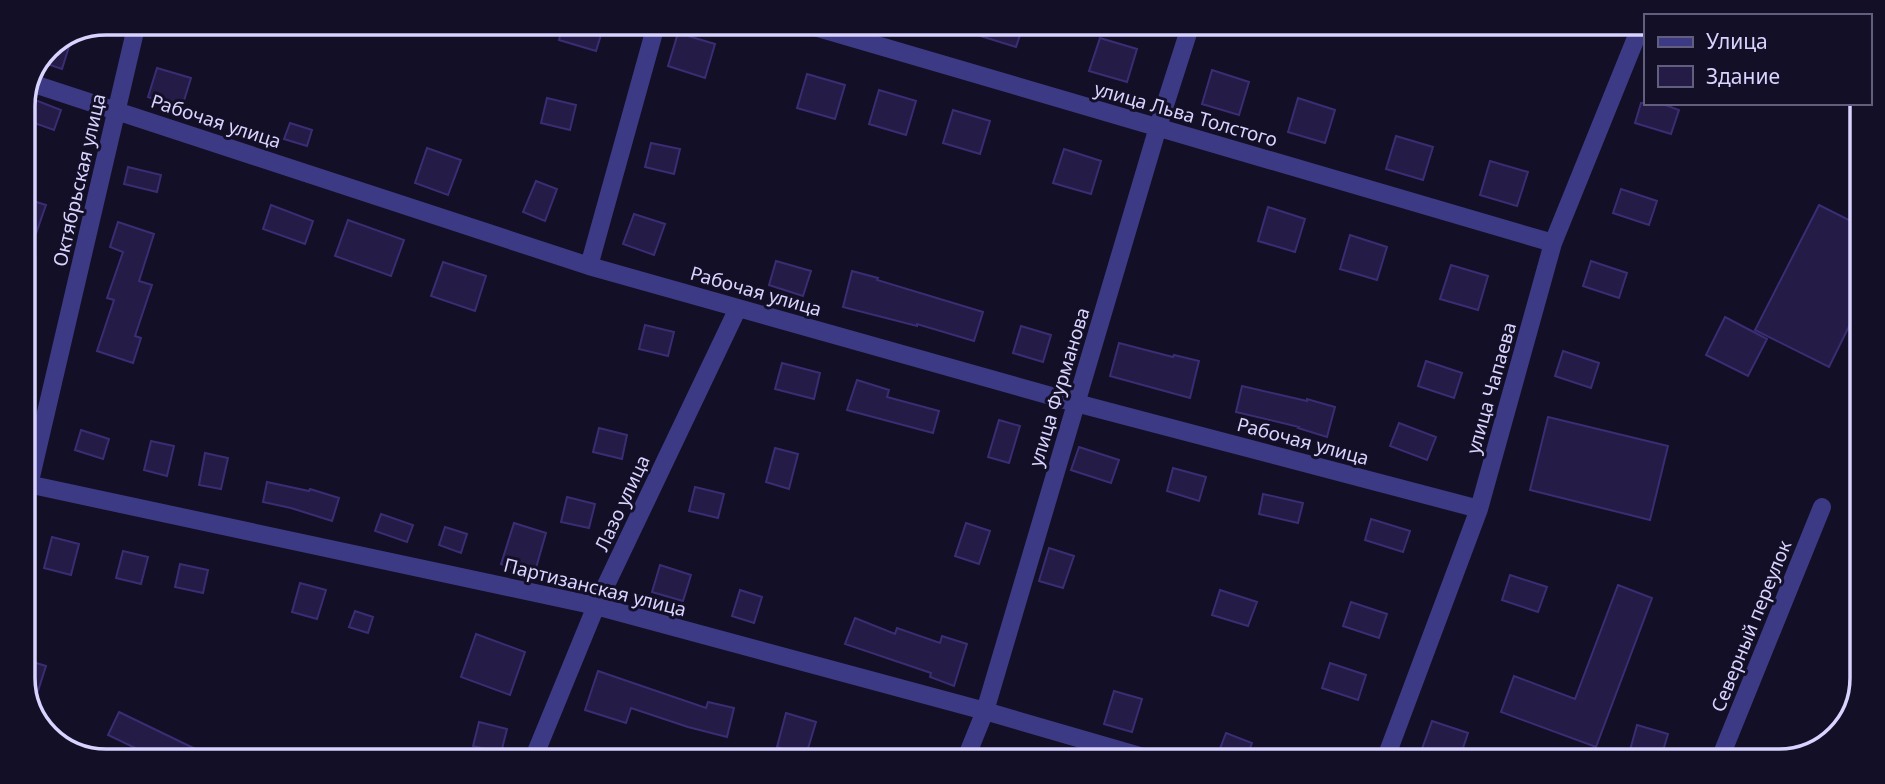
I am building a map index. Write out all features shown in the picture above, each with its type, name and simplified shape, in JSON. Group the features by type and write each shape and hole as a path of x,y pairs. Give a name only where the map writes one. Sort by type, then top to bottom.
{"street":[{"name":"Октябрьская улица","path":"35,447 134,35"},
{"path":"589,266 653,35"},
{"name":"улица Льва Толстого","path":"842,35 1553,243"},
{"name":"улица Фурманова","path":"970,749 985,711 1187,35"},
{"name":"улица Чапаева","path":"1389,749 1479,509 1553,243 1637,35"},
{"name":"Рабочая улица","path":"38,85 589,266 1076,403 1479,509"},
{"name":"Лазо улица","path":"537,749 596,606 738,308"},
{"name":"Партизанская улица","path":"35,486 596,606 1116,749"},
{"name":"Северный переулок","path":"1724,749 1822,507"}],"building":[{"path":"560,35 601,35 596,51 559,40"},
{"path":"677,35 715,44 705,78 668,66"},
{"path":"977,35 1020,35 1016,47"},
{"path":"1100,38 1137,49 1127,82 1089,71"},
{"path":"69,46 62,69 49,65"},
{"path":"157,68 191,78 182,107 148,97"},
{"path":"1212,70 1249,82 1239,115 1202,104"},
{"path":"807,74 845,85 835,119 797,108"},
{"path":"879,90 916,101 906,135 869,124"},
{"path":"547,98 576,105 570,130 541,123"},
{"path":"1298,98 1335,110 1325,143 1288,132"},
{"path":"35,100 61,110 54,130 35,123"},
{"path":"1641,103 1665,105 1679,110 1671,134 1635,123"},
{"path":"953,110 990,121 980,154 943,143"},
{"path":"290,123 312,130 307,146 284,139"},
{"path":"1396,136 1433,147 1423,180 1386,169"},
{"path":"651,143 680,149 674,174 645,167"},
{"path":"427,148 461,160 448,195 415,183"},
{"path":"1064,149 1101,161 1091,194 1053,183"},
{"path":"1490,161 1528,172 1517,206 1480,195"},
{"path":"128,167 161,175 157,192 124,184"},
{"path":"536,181 557,189 545,221 523,212"},
{"path":"1621,189 1657,201 1649,225 1613,213"},
{"path":"35,202 46,205 35,236"},
{"path":"271,205 313,221 305,244 263,229"},
{"path":"1819,205 1850,220 1850,324 1829,367 1755,330"},
{"path":"1268,207 1305,219 1295,252 1258,241"},
{"path":"634,214 665,224 654,255 623,244"},
{"path":"348,220 404,240 391,276 335,256"},
{"path":"118,222 154,234 139,281 152,285 135,336 141,338 133,363 97,351 114,300 107,298 123,252 110,247"},
{"path":"1350,235 1387,247 1377,280 1340,269"},
{"path":"776,261 811,271 803,296 769,285"},
{"path":"1591,261 1627,273 1619,298 1583,286"},
{"path":"443,262 486,276 475,311 431,296"},
{"path":"1451,265 1488,276 1478,310 1440,299"},
{"path":"852,271 983,312 974,341 917,324 843,307"},
{"path":"1725,317 1767,339 1748,376 1706,355"},
{"path":"645,325 674,332 668,356 639,349"},
{"path":"1021,326 1051,335 1043,362 1013,353"},
{"path":"1119,343 1199,361 1190,398 1110,376"},
{"path":"1563,351 1599,363 1591,388 1555,376"},
{"path":"1426,361 1462,373 1454,398 1418,386"},
{"path":"782,363 820,373 814,399 775,389"},
{"path":"857,380 889,390 887,397 939,411 933,433 847,410"},
{"path":"1242,386 1335,407 1327,437 1299,427 1236,412"},
{"path":"1548,417 1668,446 1650,520 1530,490"},
{"path":"999,420 1020,426 1009,463 988,457"},
{"path":"1399,423 1436,437 1427,460 1390,446"},
{"path":"599,428 627,435 622,459 593,452"},
{"path":"81,430 109,439 103,459 75,450"},
{"path":"151,441 174,446 167,476 144,470"},
{"path":"1079,447 1119,460 1111,483 1071,470"},
{"path":"775,448 798,454 789,489 766,482"},
{"path":"205,453 228,458 221,489 199,485"},
{"path":"1173,468 1206,477 1199,501 1167,491"},
{"path":"267,482 309,491 310,489 339,498 332,521 263,502"},
{"path":"695,487 724,494 718,518 689,511"},
{"path":"1263,494 1303,503 1298,523 1259,514"},
{"path":"567,497 595,504 589,528 561,522"},
{"path":"381,514 413,525 407,542 375,531"},
{"path":"1371,519 1410,531 1403,552 1365,540"},
{"path":"514,523 546,533 534,575 501,564"},
{"path":"966,523 990,531 979,564 955,556"},
{"path":"445,527 467,534 461,553 439,545"},
{"path":"52,537 79,544 71,575 44,568"},
{"path":"1049,548 1074,556 1063,588 1039,581"},
{"path":"123,551 148,557 141,584 116,578"},
{"path":"180,564 208,570 203,593 175,587"},
{"path":"660,565 691,575 683,601 652,592"},
{"path":"1510,575 1547,587 1538,612 1502,600"},
{"path":"300,583 326,590 317,619 292,612"},
{"path":"1618,585 1652,598 1596,747 1501,712 1514,676 1575,699"},
{"path":"740,590 762,597 754,623 732,616"},
{"path":"1220,590 1257,602 1248,626 1212,615"},
{"path":"1351,602 1387,614 1379,638 1343,626"},
{"path":"355,611 373,617 368,633 349,627"},
{"path":"855,618 895,634 897,628 940,643 942,636 967,644 954,686 930,677 931,673 845,644"},
{"path":"476,634 525,652 510,695 461,677"},
{"path":"35,663 46,666 38,691 36,690"},
{"path":"1330,663 1366,675 1358,700 1322,688"},
{"path":"598,671 706,708 708,702 734,708 727,737 631,708 626,723 585,710"},
{"path":"1114,691 1142,699 1132,732 1104,724"},
{"path":"119,712 196,749 137,749 108,735"},
{"path":"786,713 816,722 808,749 777,747"},
{"path":"1432,721 1468,733 1463,749 1422,749"},
{"path":"479,722 507,729 502,749 473,746"},
{"path":"1637,725 1668,734 1664,749 1630,749"},
{"path":"1226,733 1252,743 1250,749 1220,749"}]}
